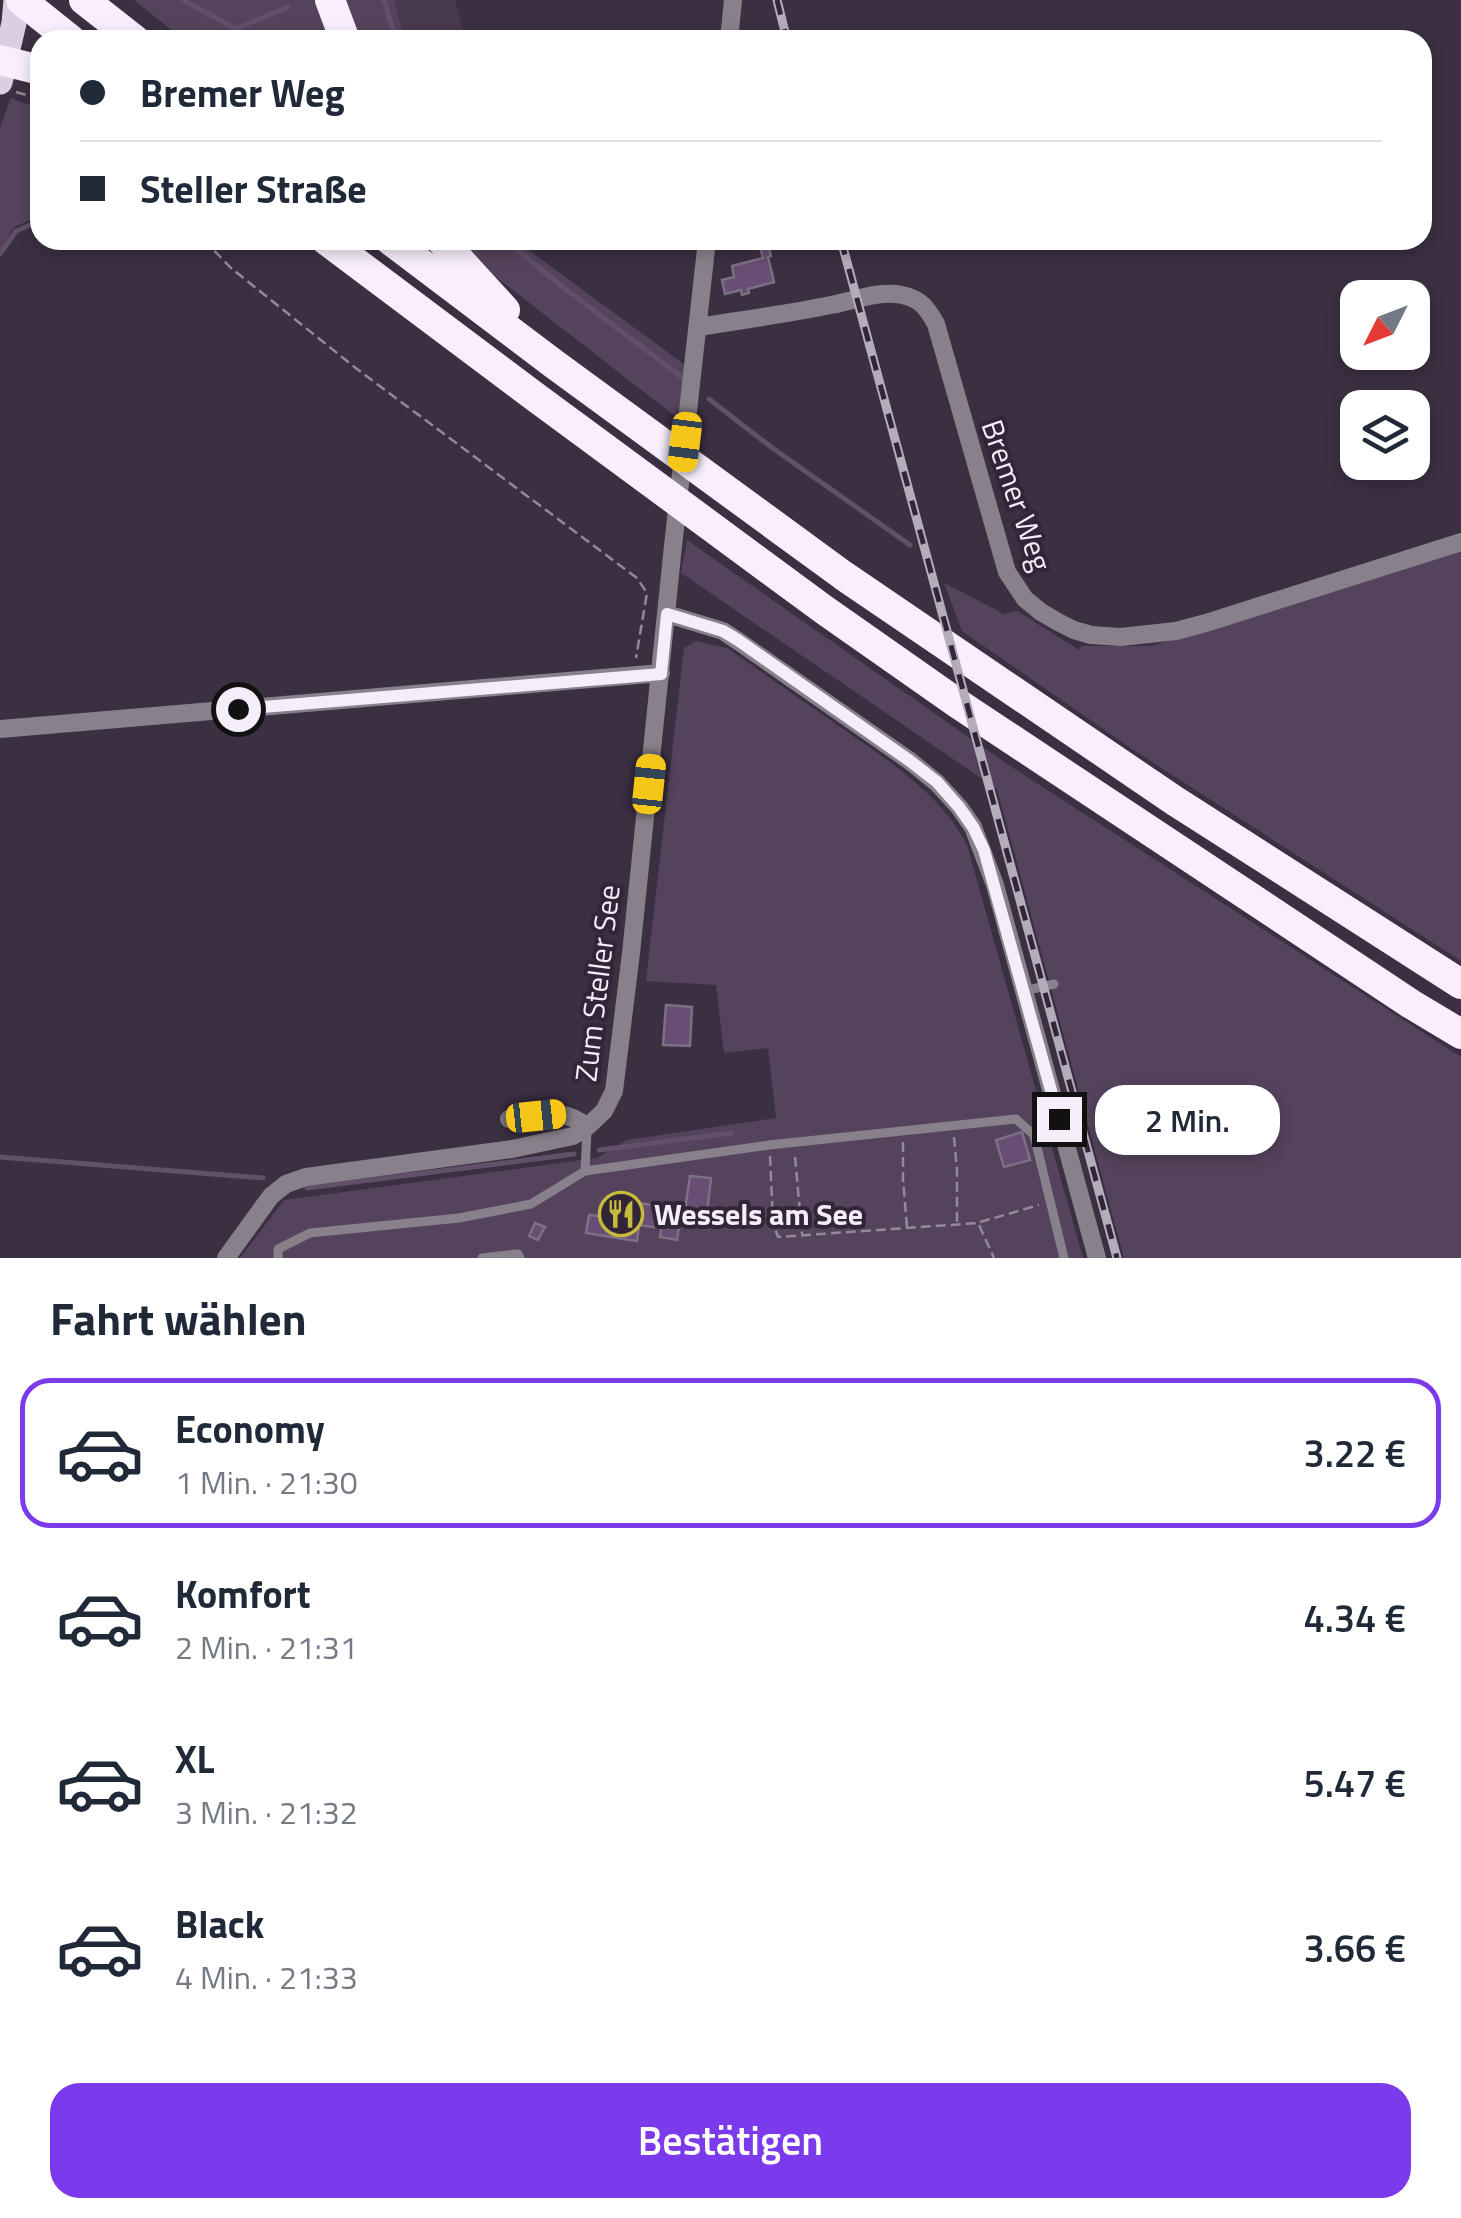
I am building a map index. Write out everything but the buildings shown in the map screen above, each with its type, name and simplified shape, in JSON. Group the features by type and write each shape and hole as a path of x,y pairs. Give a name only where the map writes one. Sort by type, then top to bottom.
{"highway":[{"path":"18,0 58,30"},
{"path":"84,0 122,30"},
{"path":"330,0 340,30"},
{"path":"0,60 30,68"},
{"path":"339,250 680,504 968,711 1461,1034"},
{"path":"403,250 844,576 1192,811 1461,984"},
{"path":"450,250 554,364"}],"main road":[{"path":"9,87 18,0"}],"street":[{"path":"730,30 734,0"},
{"path":"0,728 661,674 707,250"},
{"name":"Bremer Weg","path":"698,328 876,295 897,294 926,306 936,324 1007,572 1026,599 1074,630 1106,638 1176,631 1461,542"},
{"path":"667,614 723,631 738,640 937,782 973,827 984,850 1097,1258"},
{"name":"Zum Steller See","path":"587,1127 604,1112 617,1077 661,674"},
{"path":"226,1258 271,1196 296,1180 512,1149 573,1136 587,1127 564,1113 509,1119"}],"lane":[{"path":"1024,991 1054,984"},
{"path":"278,1258 278,1248 310,1233 459,1218 531,1204 586,1171 793,1142 1016,1119 1034,1135 1064,1258"},
{"path":"586,1171 587,1127"},
{"path":"482,1258 518,1254 520,1258"}],"path":[{"path":"213,250 230,268 325,344 637,578 647,593 634,676"},
{"path":"953,1126 958,1171 957,1224"},
{"path":"903,1131 907,1228"},
{"path":"793,1142 802,1235"},
{"path":"769,1145 778,1237 978,1222 1050,1202"},
{"path":"978,1222 994,1258"}],"shaded area":[{"path":"134,0 316,0 327,30 172,30"},
{"path":"339,0 394,0 402,30 351,30"},
{"path":"394,0 455,0 463,30 402,30"},
{"path":"11,98 30,105 30,220 14,227 0,250 0,128"},
{"path":"468,250 529,250 685,365 680,420 496,277"},
{"path":"687,540 1007,764 1461,1057 1461,1258 1124,1258 997,789 681,573"},
{"path":"1461,550 1461,961 1135,751 962,631 944,583 1004,614 1017,611 1079,650 1081,646 1151,646"},
{"path":"696,641 727,648 878,754 928,794 956,826 967,845 1083,1258 240,1258 284,1200 597,1158 627,1140 776,1118 768,1048 724,1053 716,985 646,981 684,648"}],"waterway":[{"path":"183,0 236,29 288,7"},
{"path":"384,0 393,30"},
{"path":"0,254 16,231 30,225"},
{"path":"517,250 683,378"},
{"path":"709,399 910,545"},
{"path":"599,1150 732,1133"},
{"path":"307,1188 574,1154"},
{"path":"0,1157 263,1178"}],"railway":[{"path":"777,0 784,30"},
{"path":"844,250 1117,1258"}],"place":[{"name":"Wessels am See","path":"621,1214"}],"route":[{"path":"238,709 661,674 667,614 723,631 937,782 973,827 995,885 1059,1119"}]}
